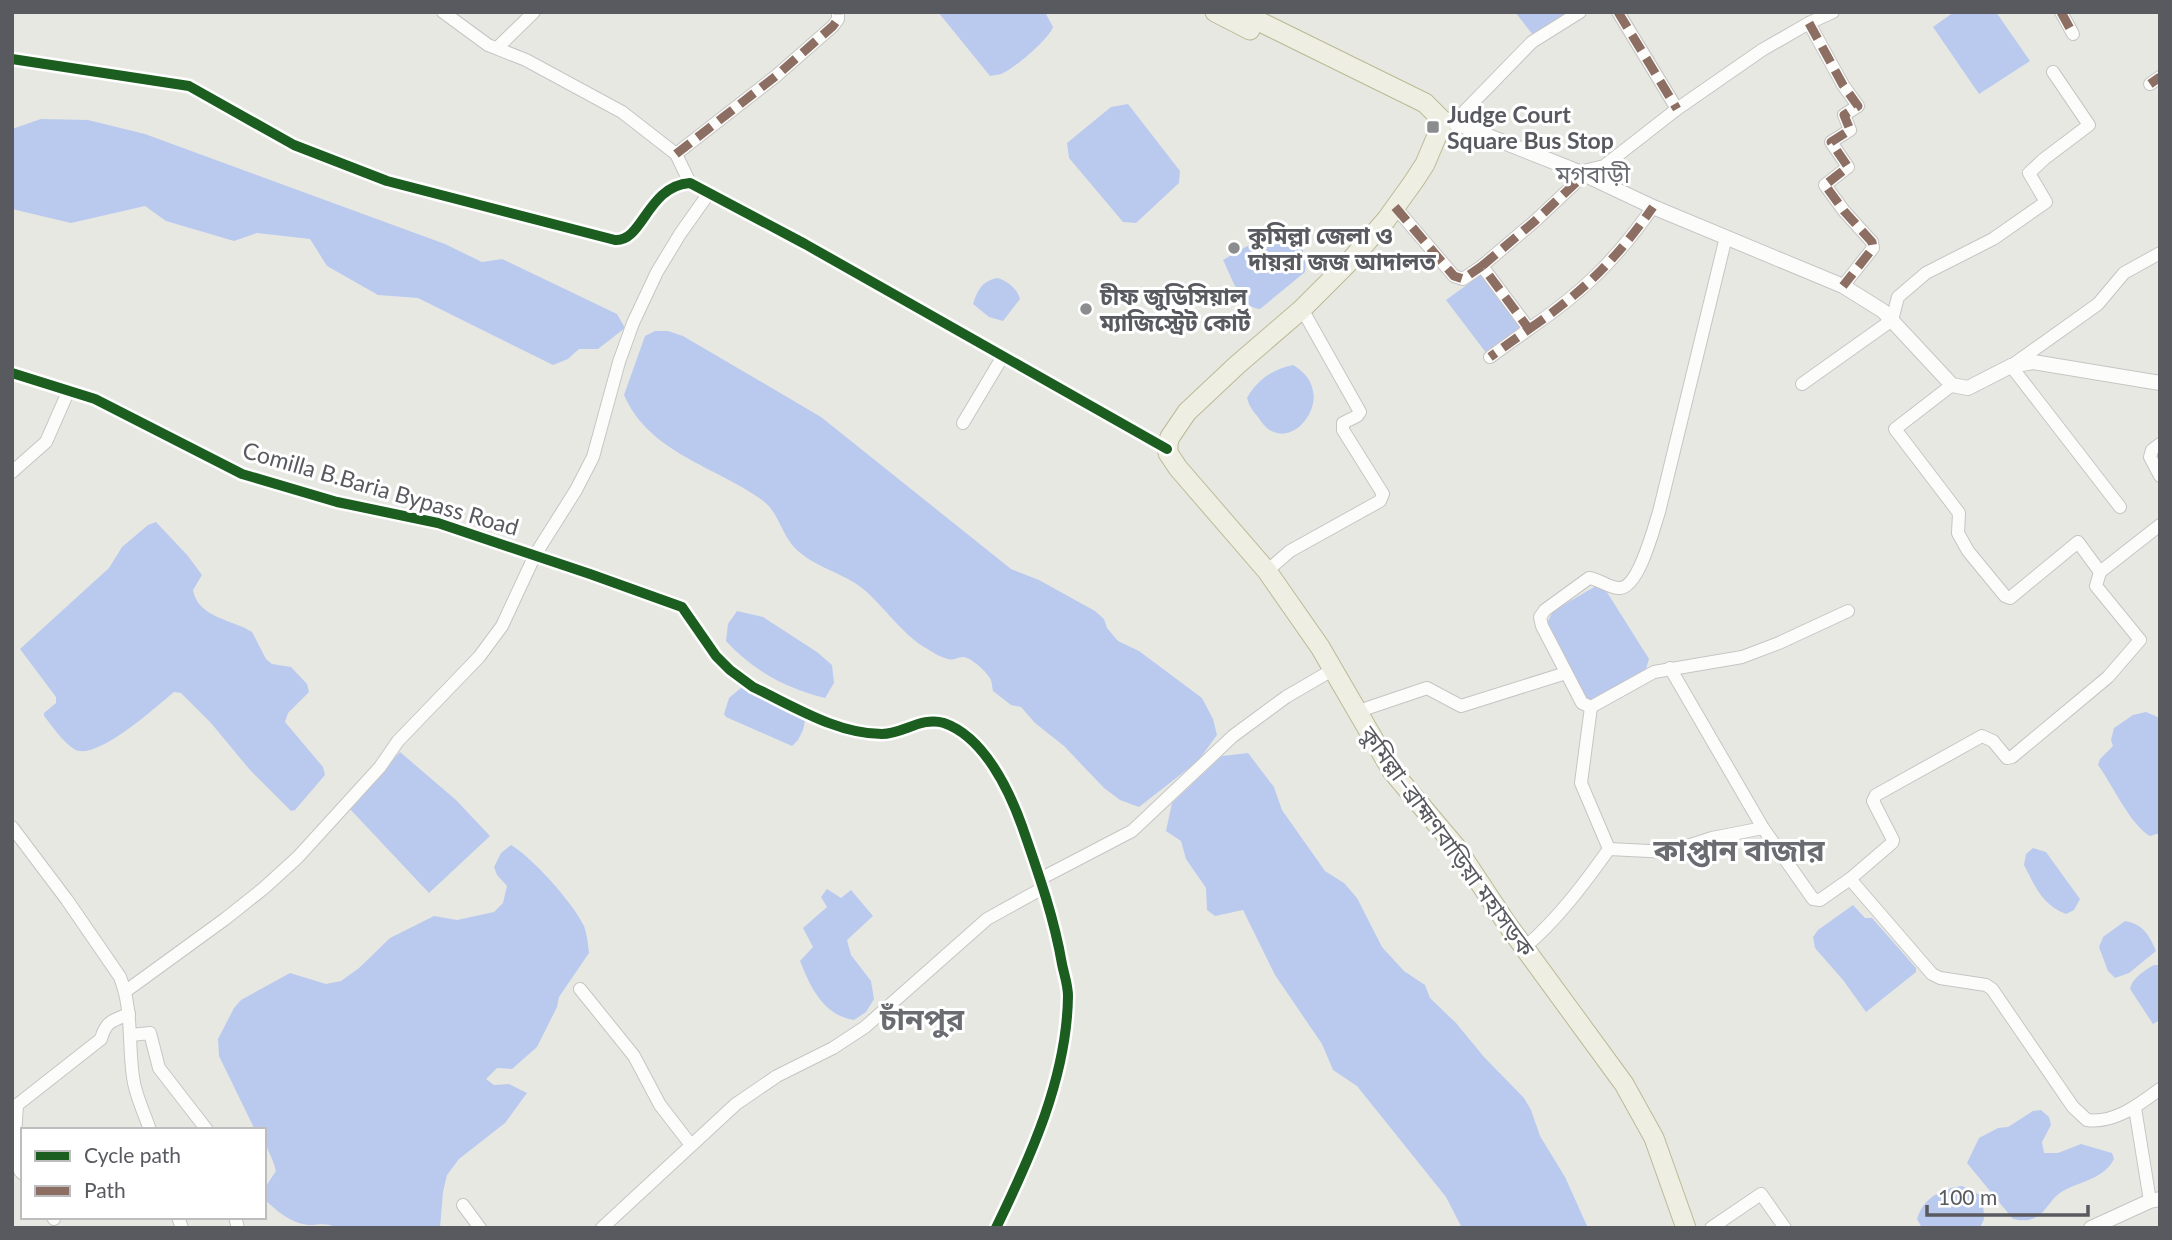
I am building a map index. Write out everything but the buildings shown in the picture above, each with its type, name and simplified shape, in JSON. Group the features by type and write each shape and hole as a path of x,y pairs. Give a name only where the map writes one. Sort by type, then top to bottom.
{"highway":[{"path":"1215,12 1362,80"},
{"path":"1240,12 1419,113 1447,118"},
{"path":"1167,449 1170,436 1187,412 1302,309 1350,261 1395,207 1425,164 1441,124 1447,118"},
{"name":"কুমিল্লা–ব্রাহ্মণবাড়িয়া মহাসড়ক","path":"1167,449 1178,468 1267,571 1334,668 1356,712 1392,771 1456,847 1524,948 1624,1084 1654,1138 1686,1228"}],"street":[{"path":"443,12 475,37 526,60 622,112 676,153 690,183"},
{"path":"497,48 534,12"},
{"path":"676,153 776,76 833,26 838,19 838,12"},
{"path":"1580,12 1532,42 1447,118 1582,173 1653,208 1843,286 1874,304 1892,320 1952,385 1968,388 2011,366 2098,304 2124,272 2160,253"},
{"path":"1618,12 1677,109"},
{"path":"1395,207 1454,276 1463,279 1535,221 1582,173 1604,166 1677,109 1762,50 1833,12"},
{"path":"2061,12 2074,34"},
{"path":"1809,23 1843,85 1858,106 1844,115 1850,130 1831,142 1848,167 1825,185 1872,242 1872,248 1843,286"},
{"path":"12,59 189,86 294,145 387,181 615,240 622,241 629,237 650,206 669,188 690,183 1167,449"},
{"path":"1802,384 1892,320 1898,298 1926,273 1993,239 2046,202 2029,173 2043,159 2089,125 2053,72"},
{"path":"1604,166 1609,186"},
{"path":"125,991 235,911 298,857 380,767 398,741 479,657 502,626 535,555 576,490 593,457 619,362 633,323 657,272 680,233 709,193"},
{"path":"1490,357 1594,280 1632,237 1653,208"},
{"path":"1591,707 1583,702 1566,673 1540,617 1545,610 1589,578 1620,588 1628,586 1634,577 1649,544 1659,512 1726,237"},
{"path":"1482,266 1529,329"},
{"path":"1267,571 1290,551 1380,501 1383,494 1343,430 1343,423 1360,412 1302,309"},
{"path":"963,423 1003,356"},
{"path":"2011,366 2033,362 2055,364 2160,383"},
{"path":"2011,366 2120,507"},
{"name":"Comilla B.Baria Bypass Road","path":"12,373 96,399 242,474 337,502 438,523 682,607 716,656 740,678 753,687 844,729 883,734 915,724 941,722 956,730 982,752 1001,779 1015,807 1054,922 1068,994 1062,1046 1048,1105 996,1228"},
{"path":"1952,385 1895,429 1959,513 1958,533 1968,551 2005,596 2010,598 2078,542 2100,572"},
{"path":"12,472 46,442 68,391"},
{"path":"2160,444 2152,450 2150,457 2160,476"},
{"path":"1670,668 1763,828 1813,899 1820,900 1850,879 1892,843 1873,801 1876,795 1982,736 1993,741 2007,758 2012,757 2109,677 2140,640 2096,586 2100,572 2160,525"},
{"path":"1591,707 1654,672 1742,657 1848,611"},
{"path":"602,1228 746,1097 777,1076 833,1048 865,1027 987,919 1042,883 1132,831 1233,736 1286,697 1334,668"},
{"path":"1356,712 1427,688 1456,705 1463,706 1566,673"},
{"path":"1591,707 1581,783 1609,849"},
{"path":"12,827 120,977 129,1014 132,1076 149,1128"},
{"path":"1609,849 1669,852 1712,838 1763,828"},
{"path":"1524,948 1575,895 1609,849"},
{"path":"1850,879 1932,974 1940,978 1986,985 1992,989 2073,1107 2087,1120 2099,1120 2135,1108 2160,1089"},
{"path":"580,989 634,1056 660,1105 691,1145"},
{"path":"21,1172 15,1136 17,1105 101,1039 103,1028 129,1014"},
{"path":"131,1035 150,1034 159,1068 205,1128"},
{"path":"2091,1228 2155,1200 2135,1108"},
{"path":"1711,1228 1761,1194 1785,1228"},
{"path":"463,1205 480,1228"}],"water":[{"path":"938,12 1045,12 1053,27 1045,39 1022,60 1001,74 990,76"},
{"path":"1515,12 1568,12 1533,35"},
{"path":"1954,12 1996,12 2030,61 1979,94 1933,27"},
{"path":"1128,104 1180,171 1179,183 1136,223 1123,222 1069,158 1067,143 1111,107"},
{"path":"41,119 88,120 145,134 445,244 482,262 502,259 617,314 625,328 598,349 579,349 568,359 553,365 418,298 378,295 327,266 310,239 257,233 234,241 166,221 145,206 71,223 12,209 12,129"},
{"path":"1284,225 1301,246 1305,258 1305,272 1260,309 1253,307 1237,290 1223,260"},
{"path":"1482,274 1522,327 1487,354 1446,300"},
{"path":"997,278 1011,286 1020,299 1003,321 989,317 973,304 981,287"},
{"path":"655,331 668,331 683,336 821,417 1011,569 1039,580 1095,611 1104,619 1107,628 1118,641 1139,651 1202,698 1213,719 1217,735 1198,761 1139,807 1120,800 1104,788 1064,746 1035,723 1021,707 1011,705 993,691 991,680 975,662 963,657 952,660 935,654 907,634 862,588 798,551 768,505 744,488 666,445 635,415 624,395 645,336"},
{"path":"1293,365 1310,383 1314,399 1304,422 1282,434 1269,430 1263,424 1247,398 1266,376"},
{"path":"156,522 202,575 193,590 202,607 217,617 252,632 266,659 272,664 291,667 307,684 309,692 288,713 285,722 323,767 325,775 295,810 291,811 250,770 211,723 181,693 174,692 110,741 84,751 70,746 44,716 56,703 56,697 20,649 109,568 122,547 148,525"},
{"path":"1596,586 1605,589 1649,659 1646,669 1590,701 1547,623 1553,611"},
{"path":"737,611 763,617 817,652 832,665 834,683 825,698 771,677 737,652 726,641 728,624"},
{"path":"742,687 806,717 803,730 792,746 726,717 724,714 729,698"},
{"path":"2146,712 2160,718 2160,833 2150,836 2129,814 2098,765 2100,759 2113,746 2111,740 2114,728 2133,715"},
{"path":"400,752 456,800 490,836 429,893 349,808"},
{"path":"1248,753 1274,787 1282,810 1325,871 1344,883 1357,898 1382,947 1404,971 1425,985 1430,998 1524,1098 1540,1136 1565,1177 1588,1228 1462,1228 1446,1197 1357,1086 1333,1070 1322,1044 1275,975 1243,910 1215,916 1207,910 1206,888 1186,859 1181,841 1166,831 1172,803 1222,756"},
{"path":"511,845 541,870 579,916 587,936 589,953 559,997 557,1007 537,1047 512,1069 497,1068 486,1079 494,1085 509,1084 527,1093 505,1123 459,1159 447,1175 440,1228 336,1228 326,1224 301,1224 290,1219 266,1201 266,1186 276,1171 266,1145 266,1128 254,1128 219,1056 218,1039 234,1008 241,1000 290,973 326,984 341,981 359,968 390,938 434,916 457,920 494,912 503,903 507,886 494,867 501,853"},
{"path":"2033,848 2046,852 2080,899 2074,910 2066,914 2051,906 2040,894 2024,865 2026,854"},
{"path":"827,889 841,898 851,890 873,916 847,940 851,955 871,981 874,999 866,1012 854,1020 843,1017 826,1006 814,990 800,961 813,947 803,928 827,907 821,897"},
{"path":"1853,905 1865,918 1872,918 1916,968 1916,972 1866,1012 1815,948 1813,937 1818,930"},
{"path":"2125,921 2145,931 2156,951 2129,973 2115,978 2108,971 2099,947 2103,937"},
{"path":"2154,965 2160,965 2160,1020 2153,1024 2130,989 2136,978"},
{"path":"2041,1110 2049,1117 2051,1125 2042,1142 2044,1153 2058,1153 2081,1144 2112,1153 2114,1159 2110,1166 2098,1175 2057,1195 2038,1216 2024,1220 2013,1219 1967,1163 1979,1138 1998,1128 2008,1127 2033,1111"},
{"path":"1962,1186 1983,1198 1984,1219 1980,1228 1922,1228 1917,1219 1924,1205 1934,1195"}],"marked path":[{"path":"676,154 776,76 833,26 838,19 838,12"},
{"path":"1618,12 1677,109"},
{"path":"2061,12 2073,34"},
{"path":"1809,23 1843,85 1858,106 1844,115 1850,130 1831,142 1848,167 1825,185 1872,242 1873,248 1843,286"},
{"path":"2150,84 2160,77"},
{"path":"1482,266 1584,175"},
{"path":"1395,207 1454,276 1463,279 1482,266 1529,329 1490,357"},
{"path":"1529,329 1566,302 1597,274 1625,244 1653,207"}],"cycle path":[{"path":"12,59 189,86 294,145 387,181 615,240 632,232 664,193 676,186 690,183 805,244 1167,449"},
{"path":"12,373 95,399 242,474 337,502 438,523 682,607 716,656 730,670 753,687 832,724 865,733 882,734 936,721 958,730 971,740 983,752 1002,781 1022,826 1050,912 1068,992 1066,1026 1054,1086 1034,1144 996,1228"}],"place":[{"name":"Judge Court Square Bus Stop","path":"1433,127"},
{"name":"কুমিল্লা জেলা ও দায়রা জজ আদালত","path":"1234,248"},
{"name":"চীফ জুডিসিয়াল ম্যাজিস্ট্রেট কোর্ট","path":"1086,309"}],"district":[{"name":"মগবাড়ী","path":"1593,173"},
{"name":"কাপ্তান বাজার","path":"1739,849"},
{"name":"চাঁনপুর","path":"922,1018"}]}
